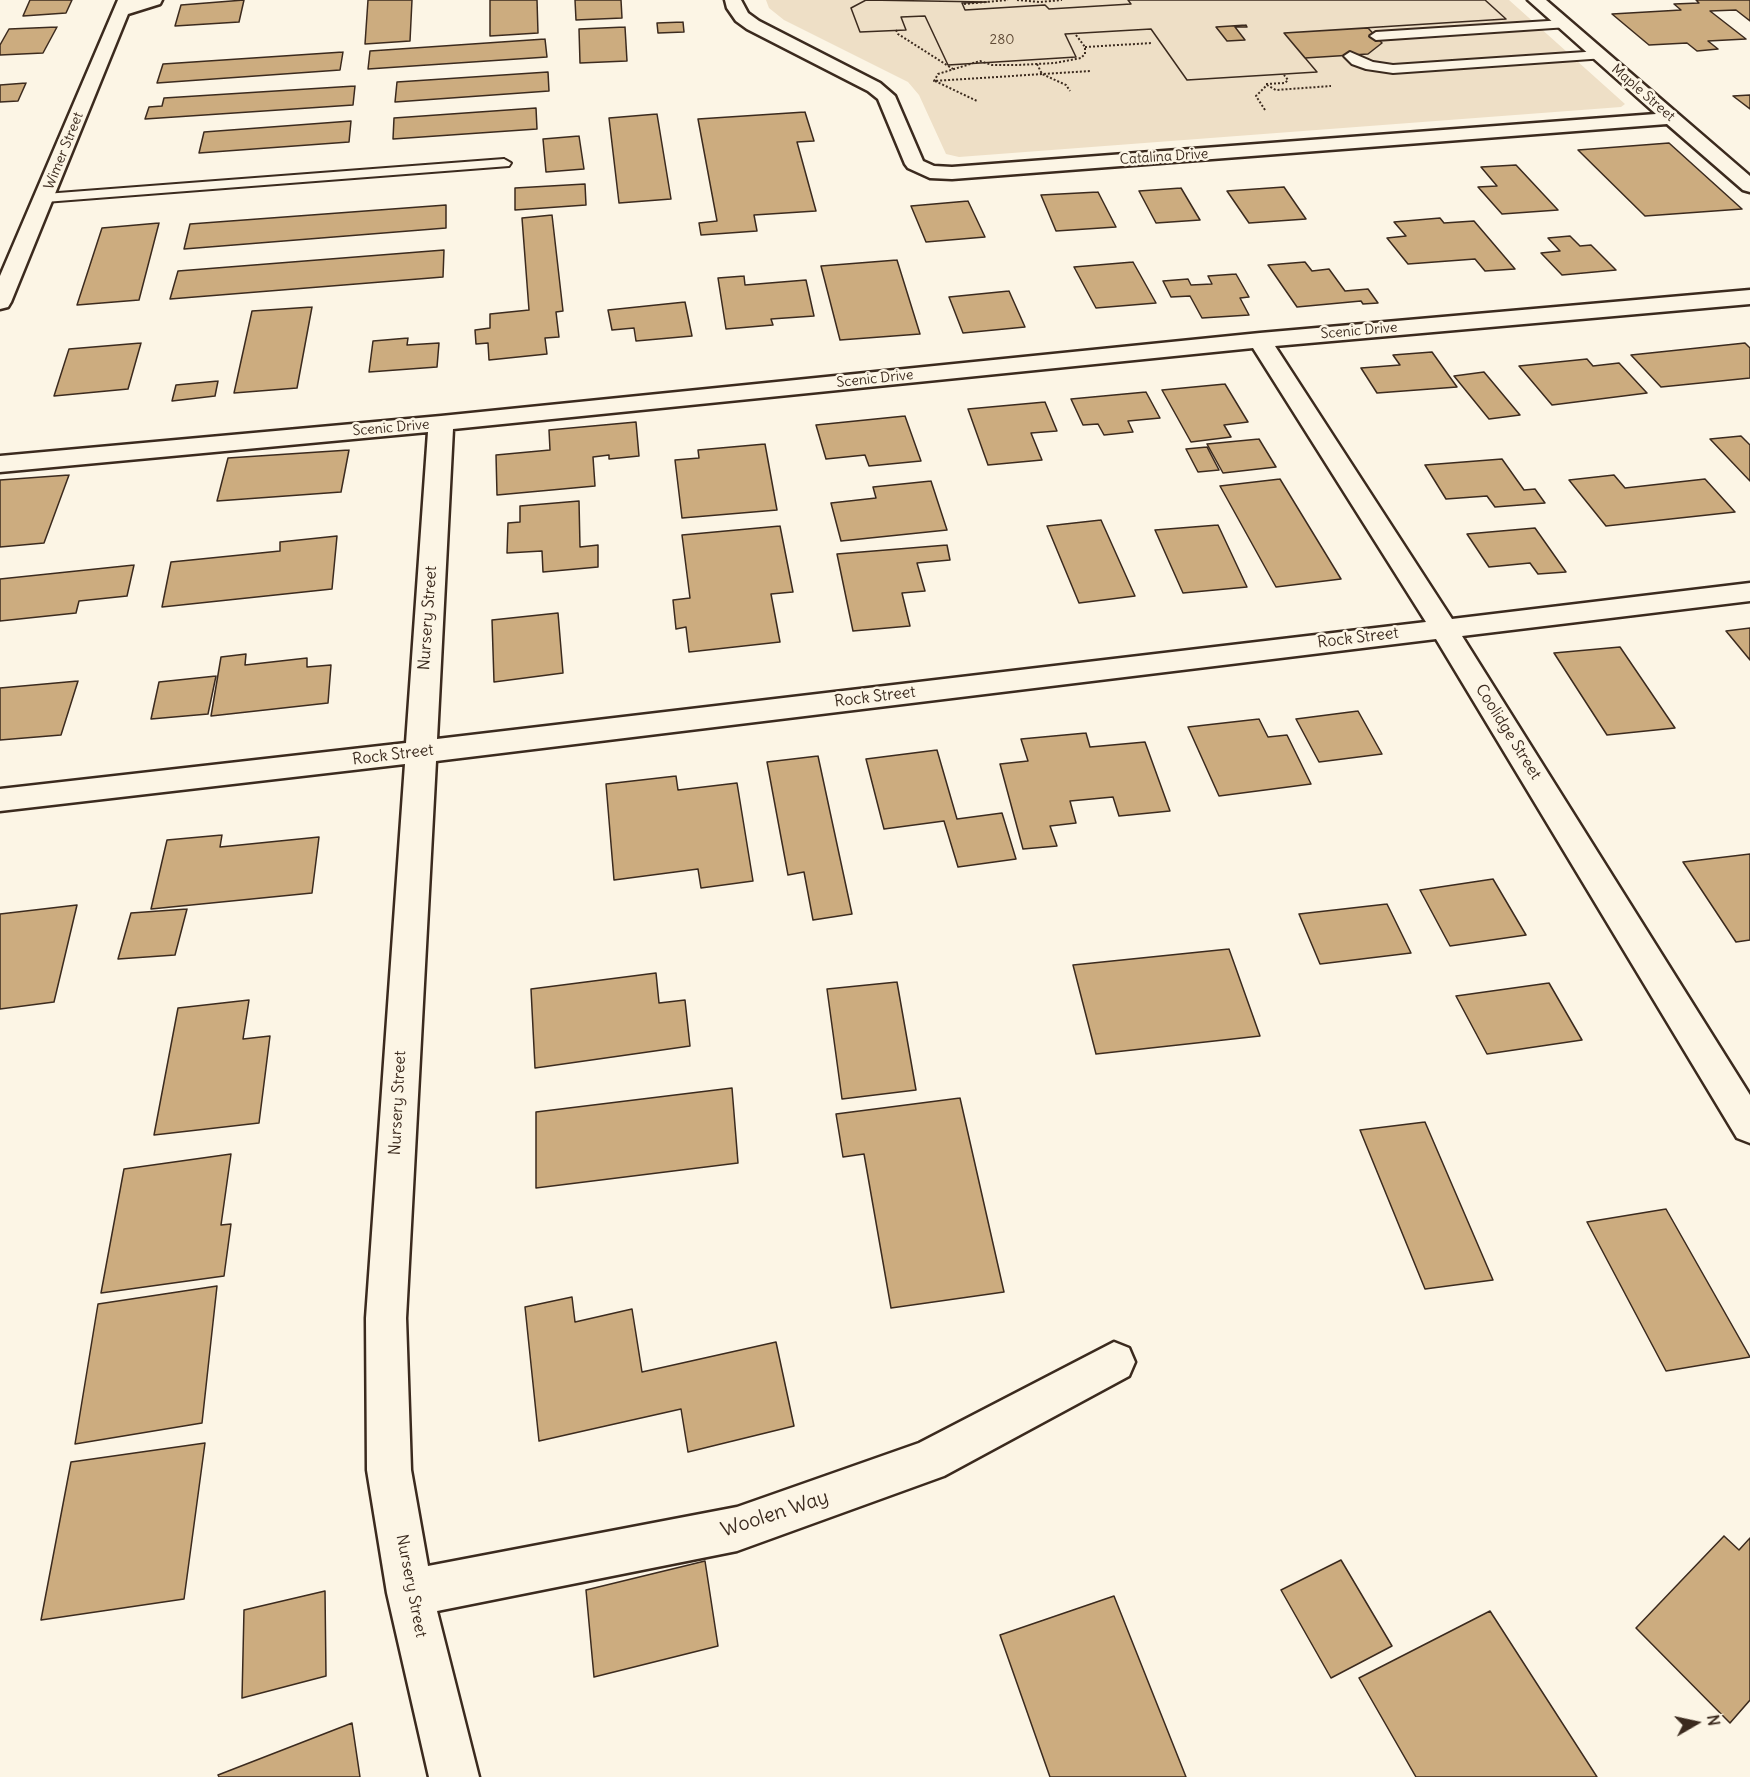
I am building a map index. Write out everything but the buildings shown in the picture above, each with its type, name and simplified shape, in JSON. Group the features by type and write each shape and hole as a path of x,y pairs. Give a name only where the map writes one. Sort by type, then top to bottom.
{"street":[{"path":"124,5 154,0"},
{"name":"Catalina Drive","path":"734,0 742,17 753,25 874,87 886,96 915,164 930,172 963,172 1673,118"},
{"name":"Maple Street","path":"1536,0 1750,186"},
{"name":"Wimer Street","path":"0,302 124,5"},
{"path":"0,248 24,246"},
{"name":"Scenic Drive","path":"0,464 441,423 1260,340 1750,297"},
{"name":"Coolidge Street","path":"1260,340 1443,627 1750,1127"},
{"name":"Nursery Street","path":"441,423 386,1318 389,1470 410,1593 454,1777"},
{"name":"Rock Street","path":"0,800 1750,592"},
{"name":"Woolen Way","path":"410,1593 737,1529 929,1461 1114,1362"}],"lane":[{"path":"1376,36 1564,24"},
{"path":"1350,56 1371,66 1393,69 1600,55"},
{"path":"45,198 504,163"}],"path":[{"path":"964,4 1008,0"},
{"path":"1017,0 1040,2 1062,0"},
{"path":"896,30 898,34 954,69"},
{"path":"934,81 938,74 980,61 1002,65 1037,64 1081,58 1085,54 1085,47 1076,35"},
{"path":"1085,47 1152,43"},
{"path":"1037,64 1042,74 1066,85 1070,91"},
{"path":"934,81 1090,71"},
{"path":"1265,110 1256,96 1267,86 1265,83 1285,83 1288,80 1284,75"},
{"path":"934,81 977,101"},
{"path":"1267,86 1276,90 1332,86"}],"shaded area":[{"path":"766,0 1509,0 1625,104 1621,107 959,157 946,154 919,95 908,82 784,20 769,8"}]}
